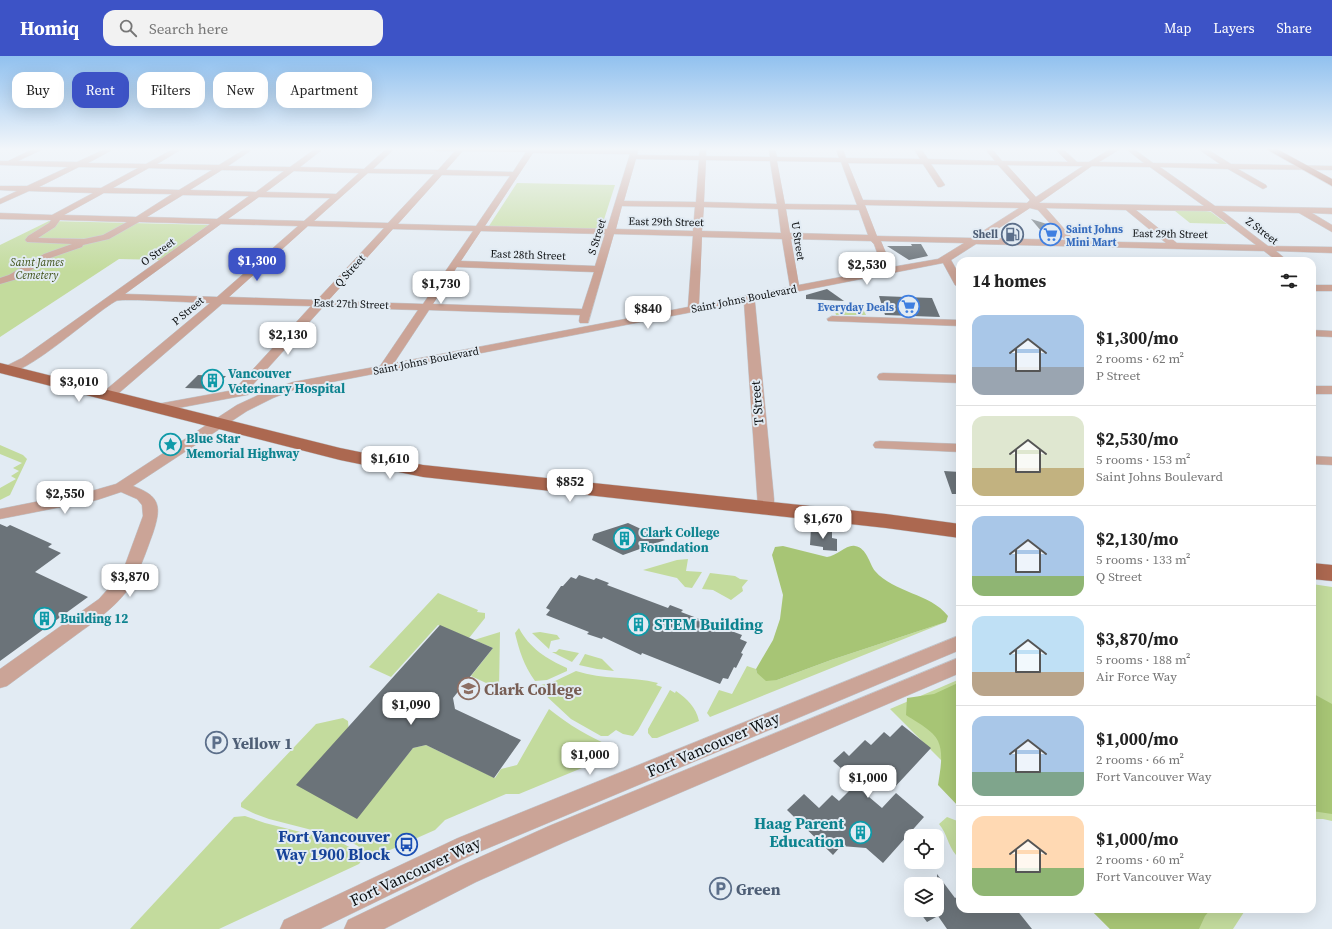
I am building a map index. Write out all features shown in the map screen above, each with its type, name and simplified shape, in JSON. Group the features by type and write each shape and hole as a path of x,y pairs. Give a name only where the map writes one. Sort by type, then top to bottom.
{"main road":[{"path":"4,369 217,424 346,455 423,471 886,521 956,530"},
{"path":"1316,571 1332,573"}],"street":[{"path":"0,202 25,190"},
{"path":"95,190 338,196"},
{"path":"92,241 77,242 30,240 43,231 55,218 105,190"},
{"path":"0,281 13,277 47,256 115,232 186,190"},
{"name":"O Street","path":"4,369 26,361 265,190"},
{"name":"P Street","path":"107,396 220,300 345,190"},
{"name":"Q Street","path":"238,393 424,190"},
{"path":"384,368 504,190"},
{"name":"S Street","path":"581,331 623,190"},
{"path":"693,309 701,190"},
{"name":"U Street","path":"778,190 795,289"},
{"path":"855,190 874,239 878,243 889,271"},
{"path":"1022,190 1033,203 1041,208 1073,244"},
{"name":"Saint Johns Boulevard","path":"0,514 98,495 121,487 258,399 283,389 946,259 1053,190"},
{"name":"Z Street","path":"1185,190 1277,257"},
{"path":"619,203 781,206 1033,203 1128,207 1332,211"},
{"path":"1128,207 1175,246"},
{"path":"1302,211 1332,229"},
{"name":"East 29th Street","path":"0,216 610,233 1332,250"},
{"path":"946,259 956,275"},
{"name":"East 28th Street","path":"455,264 600,269"},
{"path":"0,287 13,282 15,278 13,277"},
{"path":"1316,286 1332,288"},
{"name":"East 27th Street","path":"116,297 586,312"},
{"name":"T Street","path":"747,298 750,308 766,508"},
{"path":"832,319 956,323"},
{"path":"1316,333 1332,334"},
{"path":"883,376 956,379"},
{"path":"157,408 264,388 304,384"},
{"path":"1316,390 1332,390"},
{"path":"880,445 956,448"},
{"path":"1316,460 1332,461"},
{"path":"0,680 105,604 121,586 133,565 151,516 150,504 142,495 121,487"},
{"name":"Fort Vancouver Way","path":"293,929 466,846 956,644"},
{"name":"Fort Vancouver Way","path":"357,929 468,874 557,834 956,667"}],"green space":[{"path":"513,190 613,190 601,229 489,226"},
{"path":"1178,209 1211,212 1227,224 1190,223 1175,211"},
{"name":"Saint James Cemetery","path":"49,221 213,225 164,260 119,259 0,337 0,245"},
{"path":"833,304 861,305 866,315 836,315"},
{"path":"0,445 23,455 27,459 10,495 0,500 0,488 16,479 11,476 19,471 13,468 22,463 0,454"},
{"path":"783,546 827,557 852,546 859,547 865,553 875,571 883,578 902,589 932,602 948,616 946,622 831,660 777,680 766,681 757,673 756,669 773,640 780,619 783,595 772,555 775,547"},
{"path":"688,559 686,571 702,572 692,588 685,587 677,578 643,570 677,560"},
{"path":"710,573 735,576 740,579 748,580 742,587 743,591 731,600 713,590 702,589"},
{"path":"1316,585 1332,587 1332,821 1316,819"},
{"path":"438,593 478,610 477,612 485,613 485,618 469,638 438,625 391,677 369,667"},
{"path":"946,622 710,717 707,713 719,690 732,694 747,666 756,669 757,673 777,680 831,660"},
{"path":"519,628 533,647 552,661 567,668 567,671 547,680 535,681 522,658 518,646 515,633"},
{"path":"500,632 499,689 471,676 493,648 474,640"},
{"path":"540,632 557,635 560,639 551,641 549,649 532,633"},
{"path":"559,649 579,653 572,662 552,652 556,652"},
{"path":"585,654 602,659 614,671 579,665"},
{"path":"576,671 596,676 638,679 658,683 656,685 662,687 638,730 633,736 623,734 616,730 608,736 601,736 571,719 543,693 539,687"},
{"path":"956,681 956,775 890,709"},
{"path":"956,684 956,804 938,785 941,751 936,737 924,726 906,715 907,698 934,694"},
{"path":"670,690 675,693 676,691 687,700 696,712 699,721 657,738 652,738 648,733 648,729"},
{"path":"1316,695 1332,704 1332,814 1316,812"},
{"path":"549,709 580,730 613,747 611,756 519,794 506,794 445,820 435,830 372,858 367,858 358,846 343,838 269,819 241,807 241,803 316,724 343,718 348,721 356,818 413,748 426,745 495,778 501,769 517,765"},
{"path":"245,816 265,823 340,842 353,849 362,860 359,864 219,929 130,929 234,817"},
{"path":"947,817 956,820 956,855 949,843 944,829 942,829 939,824"},
{"path":"1094,913 1243,913 1233,929 1110,929"},
{"path":"1094,913 1208,913 1199,929 1110,929"}],"building":[{"path":"1031,219 1047,224 1059,238 1047,238"},
{"path":"911,244 921,244 928,256 909,260 887,246 912,246"},
{"path":"827,289 844,301 806,299 806,295"},
{"name":"Everyday Deals","path":"879,296 932,298 940,317 885,315"},
{"name":"Vancouver Veterinary Hospital","path":"198,375 226,376 214,389 185,388"},
{"path":"944,471 956,472 956,494 952,494"},
{"name":"Clark College Foundation","path":"628,523 665,540 623,555 592,540 594,534"},
{"path":"0,524 7,527 10,525 52,544 48,547 61,553 35,572 88,597 0,661"},
{"path":"811,528 832,531 832,538 837,539 837,551 823,550 823,547 810,545"},
{"name":"STEM Building","path":"579,575 594,580 596,578 609,583 607,585 668,608 670,605 683,610 681,612 742,635 740,639 747,642 741,653 743,654 736,668 734,667 728,679 723,678 720,684 642,653 641,655 603,637 602,639 587,634 589,632 546,615 550,610 546,608 561,586 563,586 571,577 576,579"},
{"path":"440,625 493,648 453,698 455,709 521,740 494,778 426,745 413,748 357,819 296,785"},
{"name":"Haag Parent Education","path":"902,725 931,748 893,789 877,775 862,791 882,808 896,793 924,817 913,829 904,829 904,839 883,863 866,848 841,846 833,855 787,810 804,794 819,808 832,795 839,801 857,783 833,761 844,751 849,756 865,740 871,745 884,732 890,737"},
{"path":"944,883 956,897 956,913 1019,913 1032,929 947,929 939,917 944,917"},
{"path":"923,917 936,917 927,922"}],"place":[{"name":"Shell","path":"1013,234"},
{"name":"Saint Johns Mini Mart","path":"1051,235"},
{"name":"Everyday Deals","path":"909,307"},
{"name":"Vancouver Veterinary Hospital","path":"212,380"},
{"name":"Blue Star Memorial Highway","path":"170,445"},
{"name":"Clark College Foundation","path":"625,539"},
{"name":"Building 12","path":"45,618"},
{"name":"STEM Building","path":"639,624"},
{"name":"Clark College","path":"469,689"},
{"name":"Yellow 1","path":"216,743"},
{"name":"Haag Parent Education","path":"860,832"},
{"name":"Fort Vancouver Way 1900 Block","path":"406,845"},
{"name":"Green","path":"721,889"}]}
